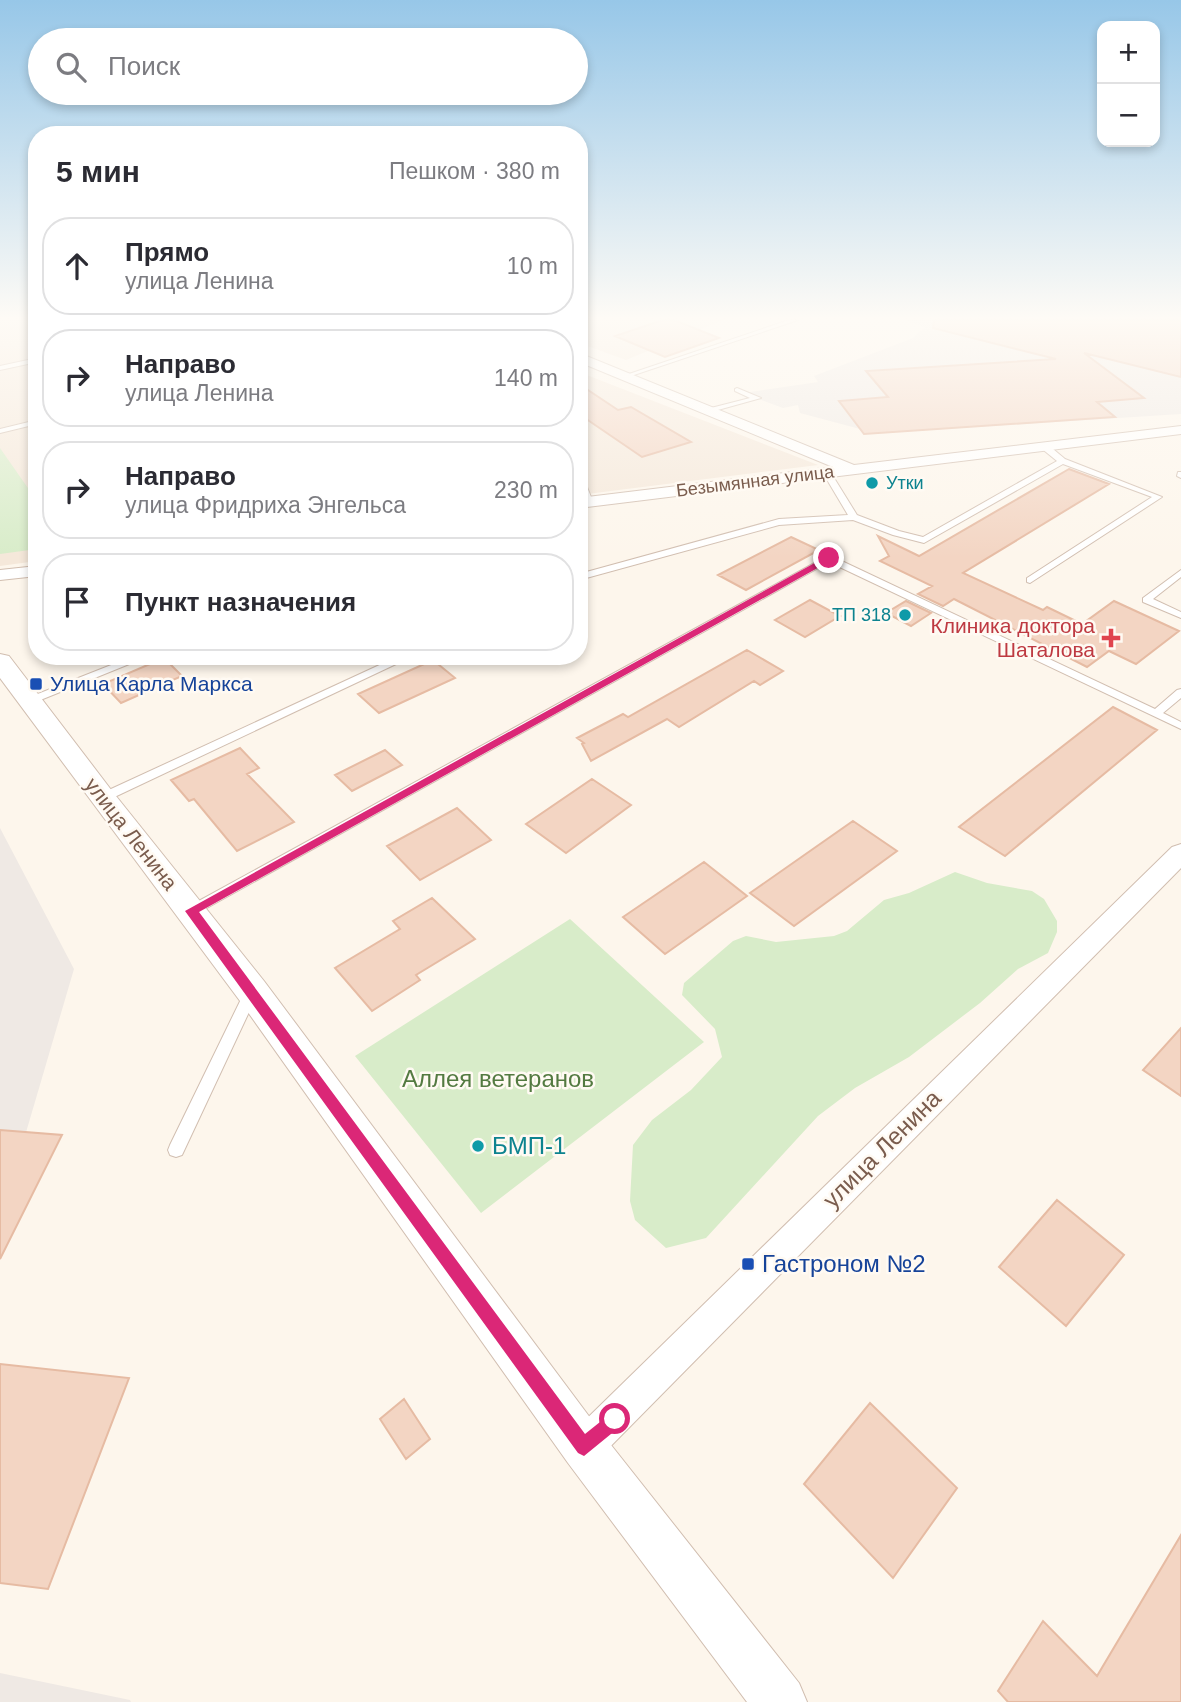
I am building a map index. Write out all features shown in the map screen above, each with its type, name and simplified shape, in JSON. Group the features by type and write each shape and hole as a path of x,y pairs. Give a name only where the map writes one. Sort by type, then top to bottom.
{"street":[{"path":"682,399 851,469"},
{"name":"Безымянная улица","path":"588,502 1181,430"},
{"path":"0,575 28,572"},
{"name":"улица Ленина","path":"0,661 252,991 584,1447 780,1702"},
{"name":"улица Ленина","path":"584,1447 1095,935 1181,853"}],"lane":[{"path":"710,411 752,399"},
{"path":"0,431 28,424"},
{"path":"1030,580 1158,497 1062,461 1044,446"},
{"path":"588,575 779,522 854,517 924,540 1062,461"},
{"path":"827,473 854,517"},
{"path":"191,911 829,558 1181,726"},
{"path":"1181,573 1146,600 1181,615"},
{"path":"29,701 121,665"},
{"path":"102,798 389,665"},
{"path":"1156,714 1181,692"},
{"path":"176,1150 252,991"}],"shaded area":[{"path":"0,399 28,399 28,562 0,566"},
{"path":"588,399 649,399 818,465 588,494"},
{"path":"760,399 1181,399 1181,414 864,434 860,429 800,413 798,405 783,408"},
{"path":"0,828 74,969 22,1146 0,1188"},
{"path":"0,1673 130,1700 131,1702 0,1702"}],"green space":[{"path":"0,448 28,488 28,550 0,554"},
{"path":"955,872 987,883 1032,891 1044,899 1057,921 1057,932 1048,953 1018,969 980,1003 909,1057 855,1088 818,1116 706,1238 666,1248 635,1220 630,1201 633,1145 652,1120 691,1090 722,1057 715,1029 682,995 684,983 733,941 746,936 776,942 834,936 847,931 884,900 909,893"},
{"name":"Аллея ветеранов","path":"570,919 704,1042 481,1213 355,1056"}],"building":[{"path":"588,399 602,399 618,410 631,407 691,442 642,457 588,420"},
{"path":"1127,399 1097,402 1115,417 864,434 839,401"},
{"path":"1069,469 1109,484 963,573 1043,610 1047,607 1082,624 1114,601 1179,631 1136,664 1109,651 1087,667 954,599 943,606 918,594 932,586 880,561 889,556 878,536 919,556"},
{"path":"791,537 819,550 746,590 718,575"},
{"path":"810,600 840,616 805,637 775,620"},
{"name":"ТП 318","path":"906,601 931,613 911,626 886,613"},
{"path":"747,650 783,671 760,685 754,681 679,727 667,719 591,761 582,744 584,743 577,738 623,714 628,717"},
{"path":"148,665 171,665 182,676 121,703 103,684"},
{"path":"422,665 439,665 455,678 379,713 358,694"},
{"path":"1113,707 1157,730 1005,856 959,827"},
{"path":"240,748 259,768 247,774 294,822 237,851 194,799 189,801 171,780"},
{"path":"385,750 402,765 352,791 335,775"},
{"path":"592,779 631,805 566,853 526,824"},
{"path":"457,808 491,840 420,880 387,846"},
{"path":"853,821 897,851 794,926 750,893"},
{"path":"704,862 747,896 665,954 623,917"},
{"path":"432,898 475,939 416,975 420,980 372,1011 335,968 400,929 393,921"},
{"path":"1181,1028 1181,1096 1143,1070"},
{"path":"0,1130 62,1135 0,1259"},
{"path":"1057,1200 1124,1255 1066,1326 999,1267"},
{"path":"0,1364 129,1378 48,1589 0,1583"},
{"path":"404,1399 430,1439 406,1459 380,1419"},
{"path":"870,1403 957,1488 893,1578 804,1484"},
{"path":"1181,1535 1181,1702 1008,1702 998,1691 1043,1621 1097,1676"}],"place":[{"name":"Утки","path":"872,483"},
{"name":"ТП 318","path":"905,615"},
{"name":"Клиника доктора Шаталова","path":"1111,638"},
{"name":"Улица Карла Маркса","path":"36,684"},
{"name":"БМП-1","path":"478,1146"},
{"name":"Гастроном №2","path":"748,1264"}],"route":[{"path":"615,1419 584,1447 191,911 829,558"}]}
